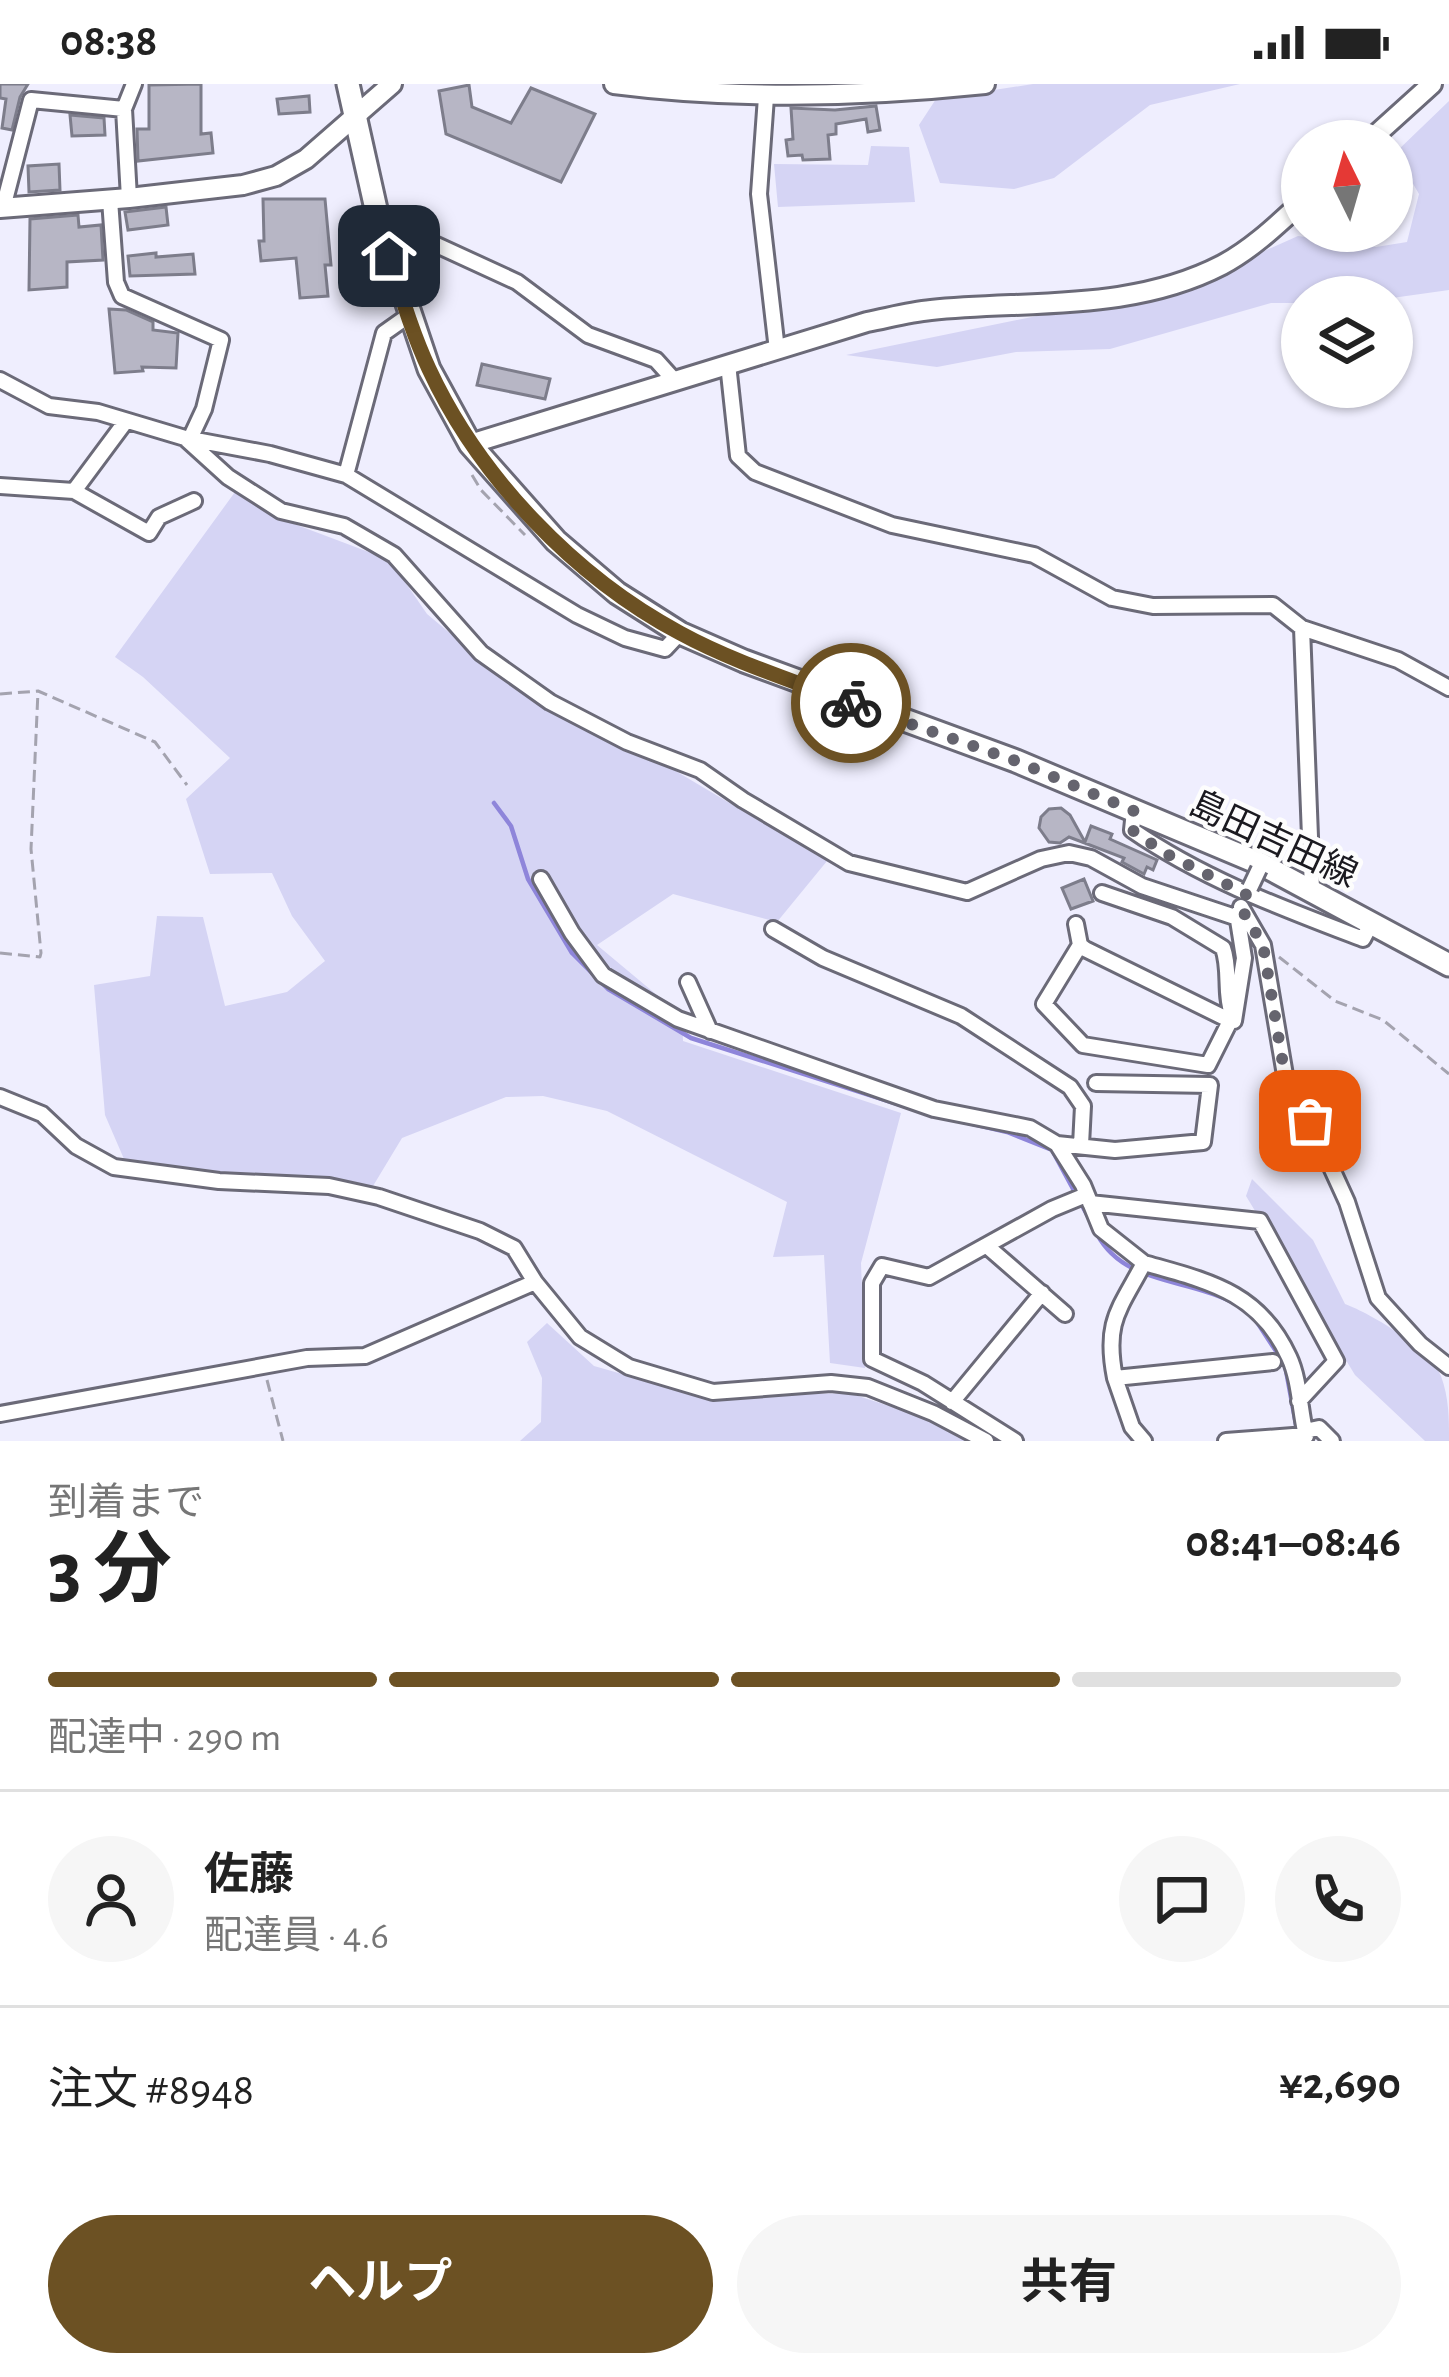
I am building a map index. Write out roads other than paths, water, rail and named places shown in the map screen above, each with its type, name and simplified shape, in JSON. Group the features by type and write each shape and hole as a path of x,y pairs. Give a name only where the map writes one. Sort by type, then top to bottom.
{"main road":[{"name":"島田吉田線","path":"348,84 378,218 429,369 470,444 556,541 617,592 680,633 828,694 1016,761 1312,889 1449,965"}],"street":[{"path":"134,84 124,109 116,282 122,296 221,340 203,409 188,438"},
{"path":"124,109 32,92 2,208 243,185 276,176 306,159 392,84"},
{"path":"614,84 766,97 985,84"},
{"path":"1392,120 1432,84"},
{"path":"766,97 759,194 777,350"},
{"path":"378,218 517,282 589,335 656,360 674,380"},
{"path":"470,444 867,322 927,310 1104,300 1166,286 1221,265 1281,221"},
{"path":"346,475 384,333 408,316"},
{"path":"728,364 738,456 755,472 892,525 1034,555 1112,598 1154,606 1273,605 1302,628 1398,660 1449,688"},
{"path":"0,380 49,406 346,475 577,615 626,638 665,649 680,633"},
{"path":"74,491 126,421"},
{"path":"188,438 228,477 281,511 344,526 394,555 481,653 550,702 627,742 700,770 849,863 967,892 1041,859 1069,853 1091,858 1142,886 1243,902 1363,939 1372,922"},
{"path":"0,486 74,491 149,533 159,517 194,501"},
{"path":"1302,628 1312,889"},
{"path":"1134,811 1132,830 1243,902 1263,945 1286,1082 1310,1121 1347,1202 1378,1298 1420,1344 1448,1366"},
{"path":"542,879 572,933 603,975 678,1019 934,1108 1030,1128 1057,1144 1114,1150 1204,1142 1210,1085 1234,1017 1244,958 1243,902 1260,867"},
{"path":"1076,924 1080,945 1044,1004 1083,1045 1208,1064 1234,1017 1229,1004 1230,966 1223,948 1172,917 1102,893"},
{"path":"773,929 823,958 961,1016 1070,1087 1084,1106 1081,1145"},
{"path":"1080,945 1223,1017 1234,1017"},
{"path":"688,982 710,1031"},
{"path":"1096,1083 1210,1085"},
{"path":"0,1097 41,1114 76,1146 114,1167 220,1181 329,1186 379,1196 480,1231 514,1248 580,1337 628,1367 713,1392 831,1383 868,1387 933,1412 986,1441"},
{"path":"1057,1144 1101,1229 1144,1263 1222,1286 1260,1311 1290,1358 1305,1435"},
{"path":"1015,1441 923,1383 872,1359 872,1283 882,1266 929,1277 1069,1202 1087,1198 1260,1221 1336,1361 1299,1401"},
{"path":"988,1247 1065,1314"},
{"path":"1144,1263 1114,1317 1108,1342 1132,1426 1144,1441"},
{"path":"0,1414 308,1358 365,1356 535,1282"},
{"path":"952,1402 1042,1293"},
{"path":"1115,1378 1273,1363"},
{"path":"1226,1441 1305,1435 1319,1428 1332,1441"}],"waterway":[{"path":"494,803 511,826 528,879 572,953 608,989 691,1038 932,1115"},
{"path":"960,1121 1007,1132 1052,1150 1092,1224"},
{"path":"1097,1234 1109,1251 1140,1272 1232,1302"},
{"path":"1255,1319 1285,1365 1297,1430"}]}
